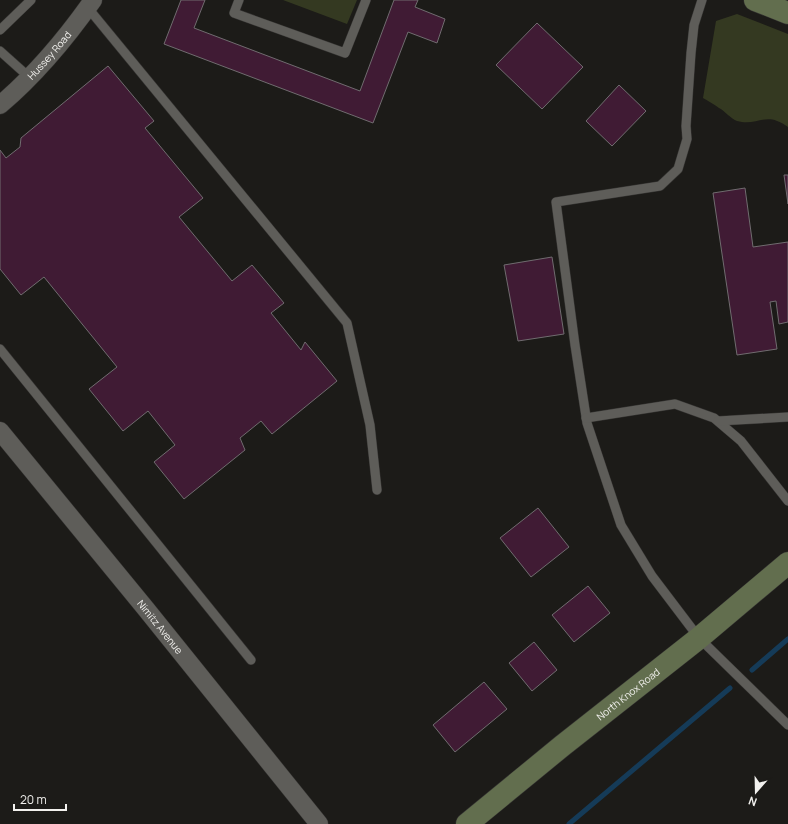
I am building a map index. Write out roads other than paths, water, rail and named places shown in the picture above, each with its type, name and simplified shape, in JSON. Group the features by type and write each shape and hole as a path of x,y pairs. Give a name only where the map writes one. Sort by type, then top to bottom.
{"street":[{"path":"755,0 788,13"},
{"name":"Hussey Road","path":"0,105 54,50 91,4"},
{"name":"Nimitz Avenue","path":"0,431 319,824"},
{"name":"North Knox Road","path":"466,824 699,638 788,563"}],"lane":[{"path":"0,30 31,0"},
{"path":"239,0 234,13 346,53 366,0"},
{"path":"702,0 694,25 686,126 687,139 678,169 660,186 556,202 586,418 621,525 652,576 699,638 788,725"},
{"path":"91,4 347,323 370,425 377,490"},
{"path":"0,51 29,77"},
{"path":"0,349 251,660"},
{"path":"586,418 675,404 714,418 741,440 788,501"},
{"path":"718,421 788,417"}],"waterway":[{"path":"752,670 788,639"},
{"path":"569,824 730,688"}]}
